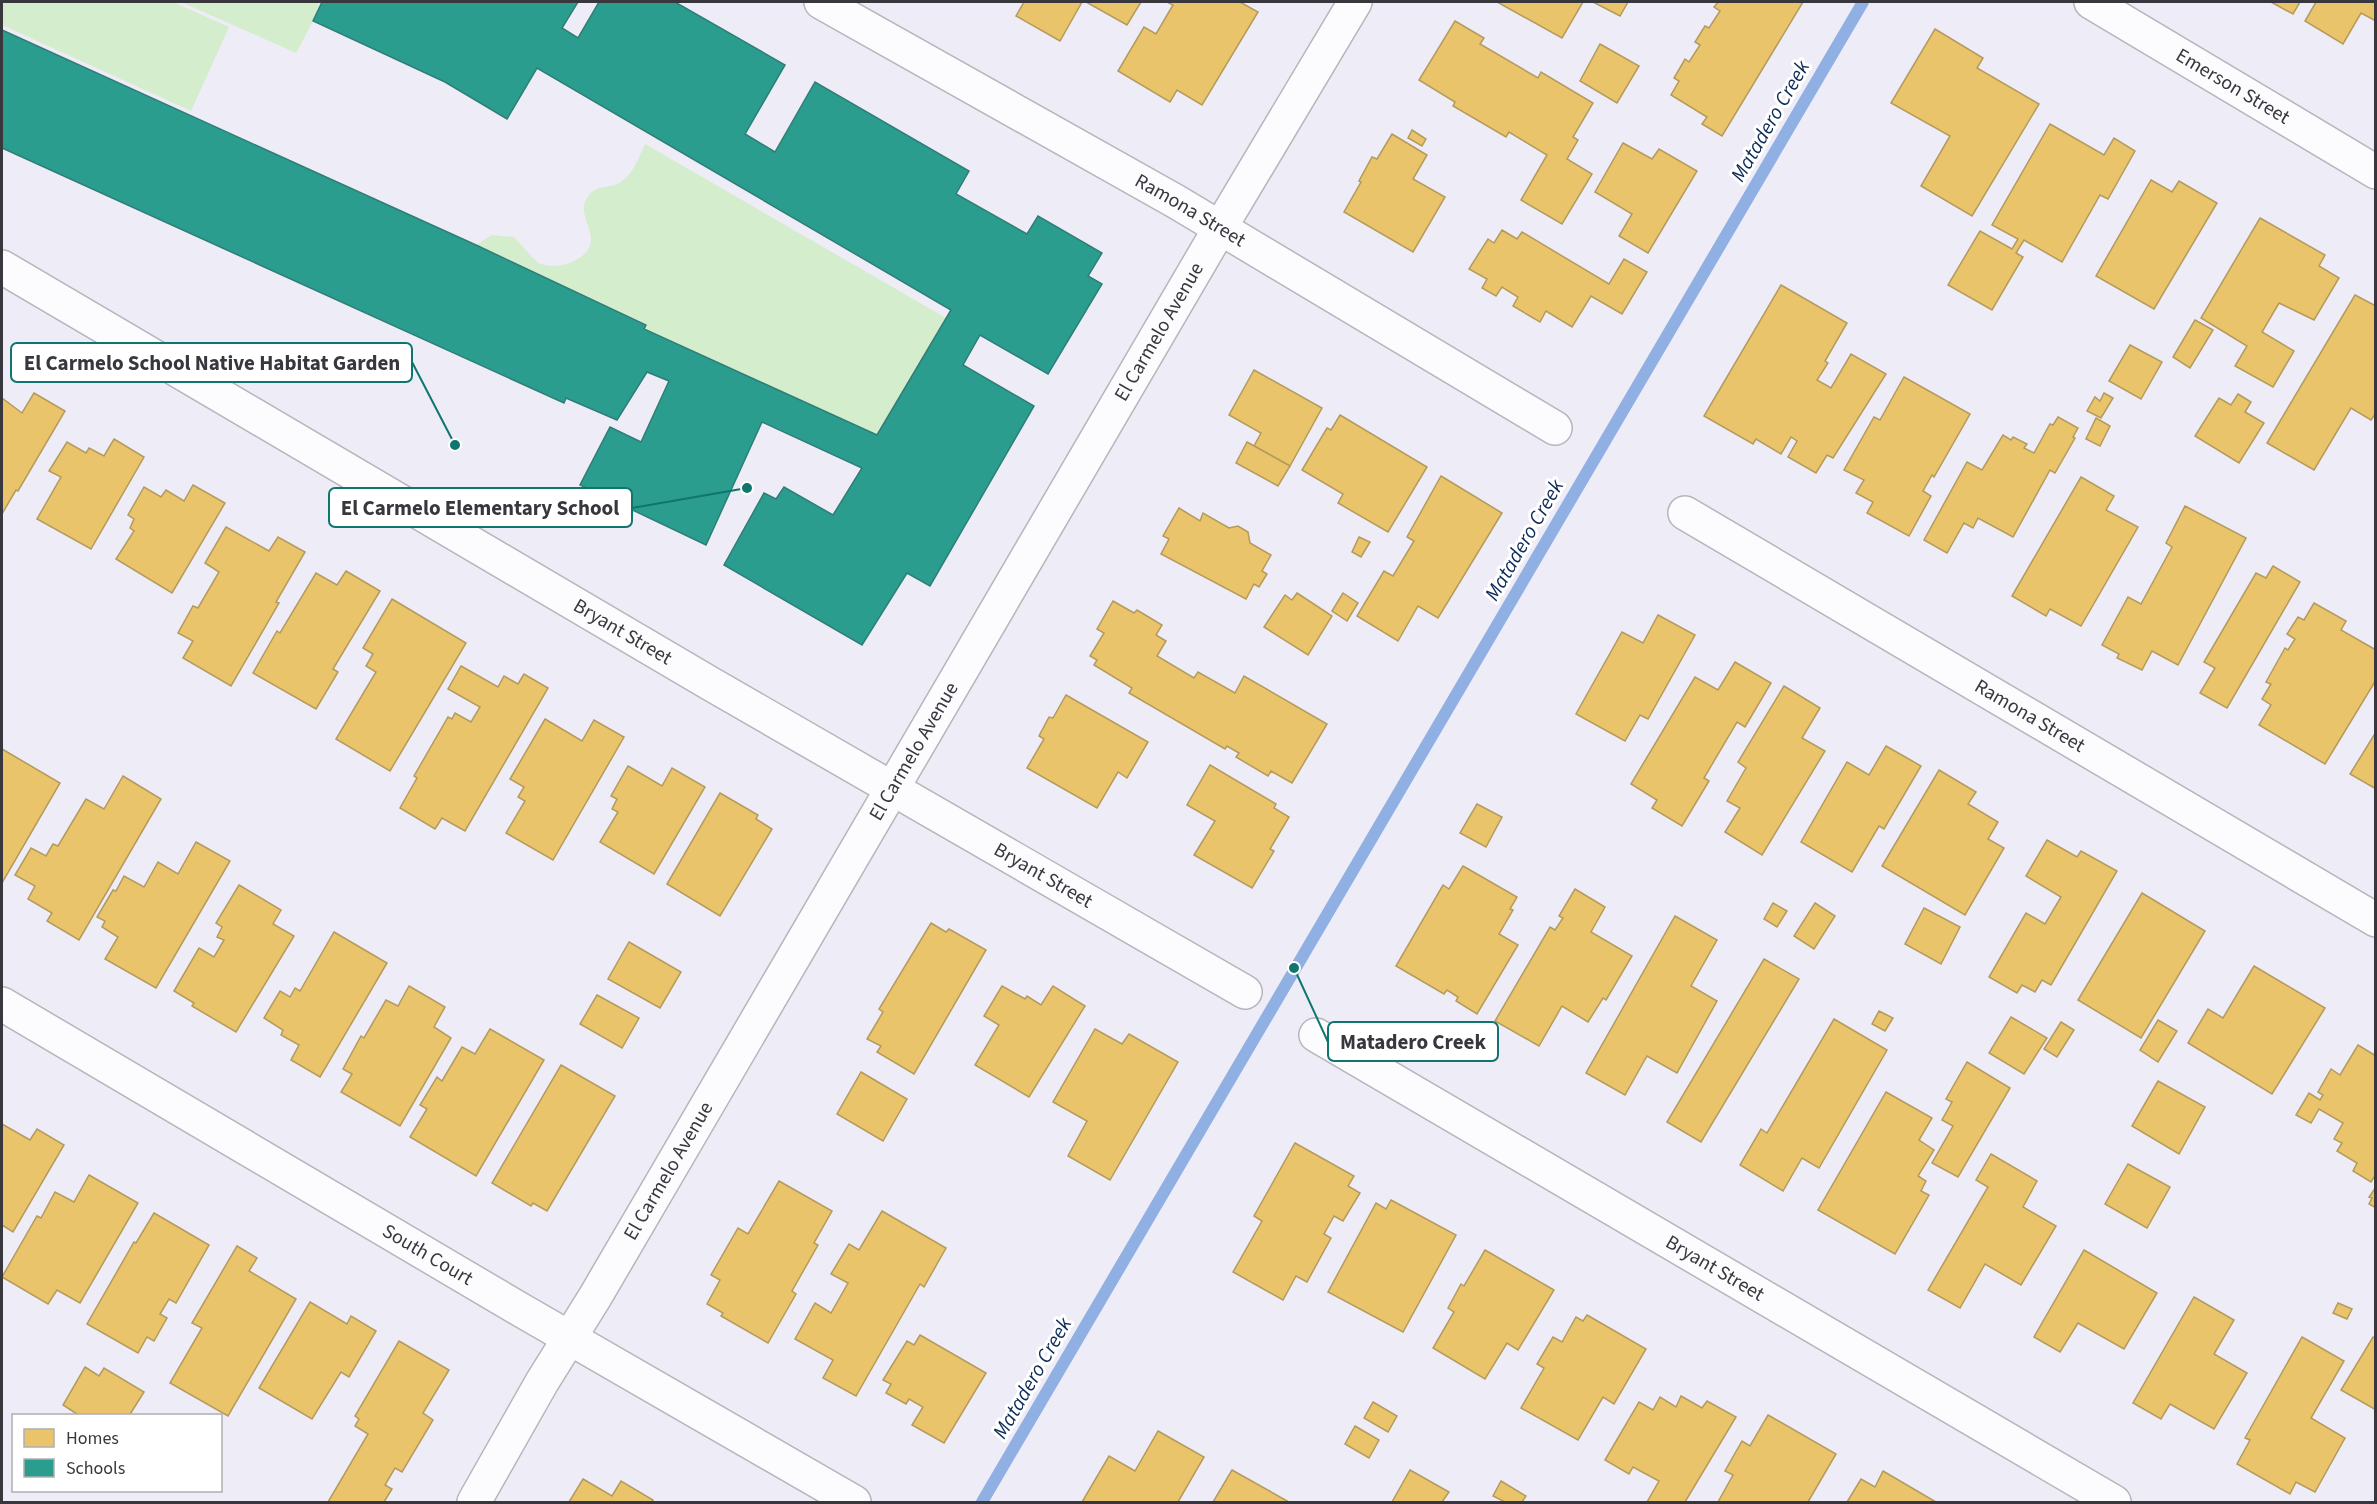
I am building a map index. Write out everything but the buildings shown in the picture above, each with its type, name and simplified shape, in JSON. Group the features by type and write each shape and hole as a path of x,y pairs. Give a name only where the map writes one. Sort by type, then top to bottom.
{"street":[{"name":"Ramona Street","path":"821,2 1220,228 1554,428"},
{"name":"El Carmelo Avenue","path":"474,1503 542,1382 1355,2"},
{"name":"Emerson Street","path":"2091,2 2376,172"},
{"name":"Bryant Street","path":"2,267 893,789 1245,992"},
{"name":"Ramona Street","path":"1685,513 2376,920"},
{"name":"South Court","path":"2,1004 854,1503"},
{"name":"Bryant Street","path":"1316,1035 2114,1503"}],"green space":[{"path":"2,2 173,2 229,27 191,111 2,25"},
{"path":"181,2 320,2 296,53"},
{"path":"645,144 946,318 877,435 644,329 645,325 476,245 492,235 514,237 539,263 562,265 579,258 589,247 591,240 584,209 586,200 594,191 625,179"}],"waterway":[{"name":"Matadero Creek","path":"982,1502 1863,2"}],"place":[{"name":"El Carmelo School Native Habitat Garden","path":"455,445"},
{"name":"El Carmelo Elementary School","path":"747,488"},
{"name":"Matadero Creek","path":"1294,968"}]}
